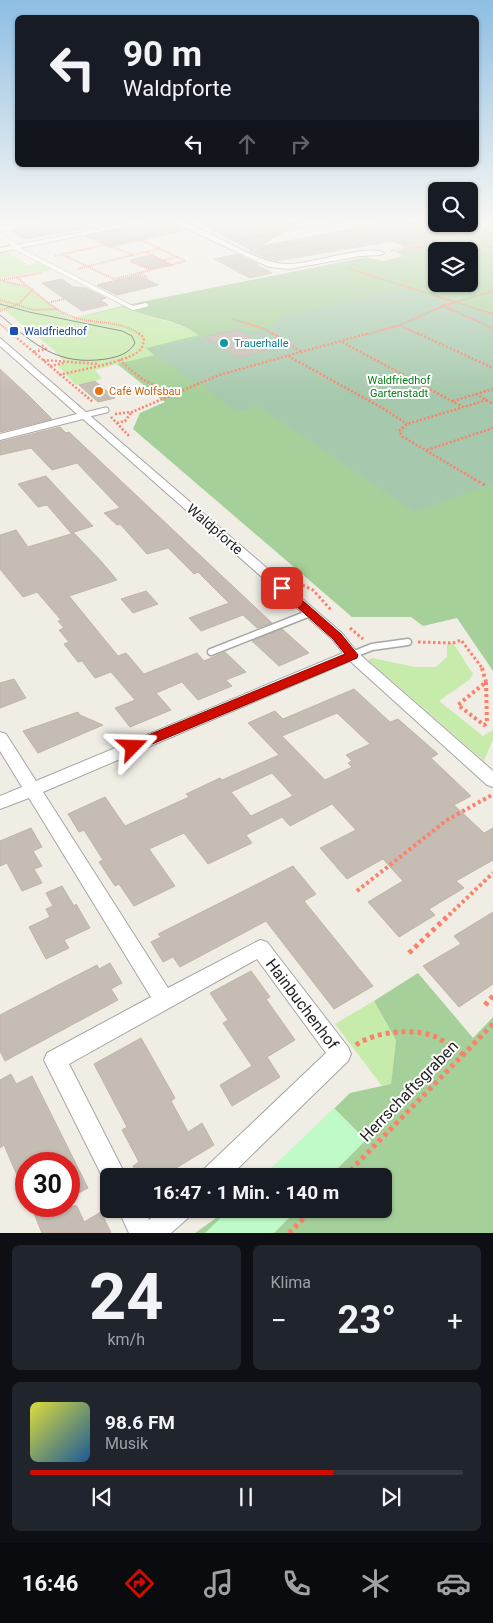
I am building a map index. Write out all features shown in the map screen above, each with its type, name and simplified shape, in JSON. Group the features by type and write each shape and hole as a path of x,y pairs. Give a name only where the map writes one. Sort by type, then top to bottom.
{"street":[{"name":"Waldpforte","path":"0,341 337,636 352,655 493,781"},
{"path":"0,437 88,418"},
{"path":"0,803 352,655"},
{"path":"0,738 164,1000"},
{"name":"Hainbuchenhof","path":"110,1168 54,1060 260,948 340,1054 221,1168"},
{"path":"134,1218 142,1233"},
{"path":"153,1233 169,1218"}],"lane":[{"path":"76,280 133,308 146,305"},
{"path":"88,418 106,410"},
{"path":"211,652 310,613"},
{"path":"352,655 372,647 408,642"}],"path":[{"path":"0,280 29,286"},
{"path":"19,280 70,316 127,328 140,334 144,340 143,347 134,354 119,360 43,378"},
{"path":"383,280 493,314"},
{"path":"0,311 18,306 33,289"},
{"path":"88,418 132,412 219,375 400,325 453,302 493,291"},
{"path":"50,302 64,299"},
{"path":"0,300 34,310 59,308"},
{"path":"443,306 493,328"},
{"path":"0,311 4,314"},
{"path":"234,319 265,329 303,352"},
{"path":"400,325 493,368"},
{"path":"341,342 463,407"},
{"path":"33,352 46,350 42,346"},
{"path":"33,347 38,351"},
{"path":"288,356 406,424"},
{"path":"43,360 65,363 105,364"},
{"path":"119,360 142,379 173,395"},
{"path":"50,366 65,363"},
{"path":"453,401 493,389"},
{"path":"476,394 493,404"},
{"path":"463,398 474,404"},
{"path":"486,486 403,436 399,431 406,424 487,400"},
{"path":"117,423 125,421 132,412"},
{"path":"426,450 493,428"},
{"path":"408,642 453,642 461,640 482,670 486,682 487,723 484,725 458,705 486,682"},
{"path":"357,890 447,820 493,795"},
{"path":"409,953 493,873"},
{"path":"485,1005 493,996"},
{"name":"Herrschaftsgraben","path":"352,1168 493,1024"},
{"path":"340,1054 363,1040 398,1030 436,1037 464,1055"},
{"path":"289,1233 304,1218"}],"green space":[{"path":"253,280 428,280 428,292 478,292 478,280 493,280 493,671 457,618 423,626 411,617 352,617 133,429 140,413 165,402 117,364 154,355 146,348 198,335 181,325 124,307 70,319 131,304"},
{"path":"0,281 27,287 70,319 124,307 143,315 181,326 199,335 147,348 154,355 95,370 102,379 76,385 57,365 65,363 53,349 3,309 0,310"},
{"name":"Waldfriedhof Gartenstadt","path":"405,288 493,316 493,484 414,512 258,406 237,412 206,389 205,385 192,380 148,349 239,328 253,331 272,327 278,318"},
{"path":"453,643 473,674 469,680 439,701 483,736 493,730 493,739 484,761 368,660 372,658 415,667 436,667 447,657 447,644"},
{"path":"418,973 473,1038 493,1017 493,1233 195,1233 216,1218 392,1218 392,1168 274,1168 350,1093 391,1084 396,1040 374,1001"},
{"path":"374,1001 396,1040 391,1084 382,1086 335,1024"},
{"path":"334,1108 366,1140 338,1168 271,1168"},
{"path":"221,1218 289,1218 274,1233 205,1233"}],"building":[{"path":"63,280 73,287 85,288 106,298 100,300 108,305 82,311 42,283"},
{"path":"119,280 147,280 158,285 117,295 97,285"},
{"name":"Trauerhalle","path":"237,330 267,348 264,349 267,350 241,357 234,356 205,337"},
{"path":"0,369 30,397 52,419 0,432"},
{"name":"Café Wolfsbau","path":"95,381 115,398 98,402 79,385"},
{"path":"60,427 66,433 69,432 272,623 257,628 243,615 201,631 189,618 229,603 198,572 194,574 168,548 147,554 120,524 117,525 104,513 120,508 77,463 52,470 31,448 0,455 0,442"},
{"path":"46,476 93,526 71,533 47,505 38,507 18,484"},
{"path":"16,530 28,547 74,533 100,560 117,580 69,596 118,656 126,653 144,674 197,653 204,661 225,652 246,672 226,680 232,686 198,700 182,682 156,693 171,710 130,727 115,708 135,700 111,672 95,678 82,661 78,662 64,644 69,642 59,630 64,628 58,621 61,620 37,592 23,597 0,569 0,535"},
{"path":"146,591 158,604 133,613 121,599"},
{"path":"282,629 309,653 279,666 252,641"},
{"path":"14,679 26,698 0,708 0,683"},
{"path":"354,689 390,722 398,719 438,754 431,758 471,796 454,805 484,833 493,828 493,860 456,881 464,888 429,909 435,915 399,937 368,902 403,881 383,859 347,879 320,848 356,830 332,804 290,826 282,817 246,835 252,843 208,864 184,833 149,849 175,886 134,906 119,884 115,886 99,862 103,860 84,830 79,832 68,814 105,797 125,826 189,797 186,794 220,778 222,780 279,755 248,723 275,711 283,719","holes":["337,713 370,744 346,755 352,761 348,763 352,767 325,780 282,736","272,773 293,796 251,816 231,792"]},
{"path":"78,712 80,715 103,725 38,753 23,731"},
{"path":"31,828 42,847 33,851 42,866 34,869 42,883 22,891 7,863 0,866 0,841"},
{"path":"293,866 316,894 304,901 373,986 334,1009 266,921 180,967 173,957 163,962 151,942 161,937 158,934"},
{"path":"62,886 74,906 76,904 90,928 64,940 69,948 46,959 29,927 50,917 46,909 53,906 46,893"},
{"path":"493,912 493,984 459,1007 423,966 461,944 454,936"},
{"path":"110,963 122,983 111,989 118,1000 5,1061 0,1051 0,1015 97,965 99,969"},
{"path":"251,971 270,997 266,999 295,1040 267,1057 280,1077 232,1106 220,1085 252,1066 223,1023 228,1020 210,993"},
{"path":"141,1038 175,1098 171,1101 188,1132 202,1123 214,1145 176,1168 134,1168 133,1166 139,1162 122,1130 127,1127 94,1064"},
{"path":"11,1074 16,1084 32,1076 70,1152 15,1152 15,1170 4,1145 0,1148 0,1080"},
{"path":"80,1172 88,1188 80,1192"},
{"path":"80,1213 84,1222 100,1213 100,1218 104,1218 111,1233 42,1233 35,1217 80,1217"}],"tram line":[{"path":"0,304 29,312 122,331 132,336 135,343 126,352 114,357 89,360 74,359 60,356 36,344 0,315"}],"place":[{"name":"Waldfriedhof","path":"14,331"},
{"name":"Trauerhalle","path":"224,343"},
{"name":"Café Wolfsbau","path":"99,391"}],"route":[{"path":"133,747 352,655 337,636 282,588"}]}
